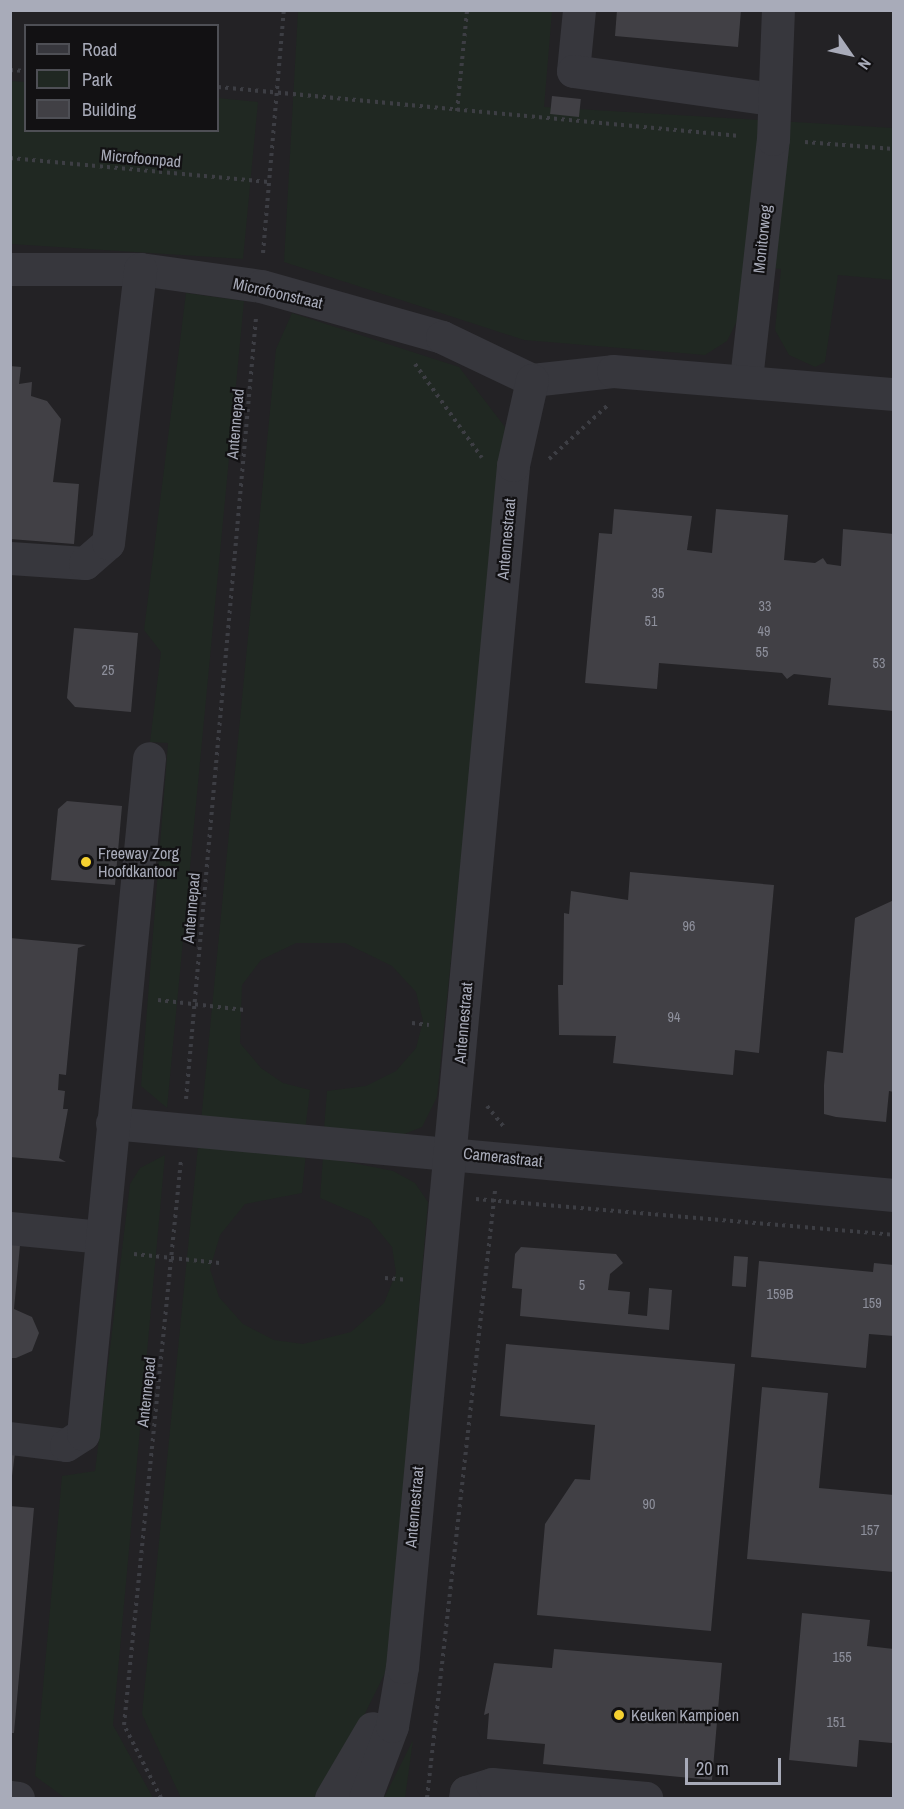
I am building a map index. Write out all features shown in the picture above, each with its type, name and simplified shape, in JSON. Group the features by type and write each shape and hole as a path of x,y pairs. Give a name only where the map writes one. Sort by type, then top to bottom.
{"street":[{"path":"579,10 573,71 771,99"},
{"name":"Monitorweg","path":"746,379 773,139 771,99 778,10"},
{"name":"Microfoonstraat","path":"10,269 140,269 257,307 442,337 532,380"},
{"path":"10,558 85,563 108,543 140,269"},
{"path":"532,380 613,371 746,379 894,394"},
{"name":"Antennestraat","path":"365,1798 392,1726 402,1667 445,1198 452,1152 513,465 532,380"},
{"path":"10,1438 66,1445 82,1434 149,758"},
{"name":"Camerastraat","path":"112,1124 452,1152 894,1195"},
{"path":"10,1228 101,1244"},
{"name":"Antennestraat","path":"331,1798 402,1667"},
{"path":"465,1798 466,1792 492,1784 646,1798"},
{"path":"10,1797 18,1798"}],"path":[{"name":"Antennepad","path":"161,1798 124,1725 183,1131 284,10"},
{"path":"457,111 466,10"},
{"path":"219,87 457,111 894,149"},
{"name":"Microfoonpad","path":"10,158 269,182"},
{"path":"407,353 487,465 513,465 539,469 615,398"},
{"path":"125,996 244,1010"},
{"path":"445,1198 894,1235"},
{"path":"101,1244 171,1258 220,1263"}],"shaded area":[{"path":"11,11 893,11 893,1798 11,1798"}],"green space":[{"path":"298,11 552,11 544,107 893,128 893,280 838,275 825,362 815,367 789,355 775,330 781,269 745,266 739,317 727,341 705,355 524,340 284,262"},
{"path":"11,81 24,82 24,132 219,132 219,98 258,102 243,259 11,244"},
{"path":"186,293 244,301 167,1108 141,1086 168,743 150,742 161,652 144,630"},
{"path":"292,313 459,367 505,427 437,1097 422,1127 402,1135 324,1129 327,1091 366,1086 396,1071 416,1048 423,1021 416,992 392,966 345,943 296,943 261,960 242,985 240,1043 261,1068 283,1083 310,1090 305,1131 201,1121 276,349"},
{"path":"198,1146 306,1153 302,1193 245,1204 220,1235 210,1269 219,1297 243,1324 274,1340 303,1344 351,1332 384,1303 396,1273 392,1247 369,1219 320,1198 323,1157 393,1171 415,1183 428,1202 388,1667 341,1762 314,1798 181,1798 142,1714"},
{"path":"165,1155 113,1725 153,1798 65,1798 35,1776 62,1476 95,1471 130,1184 140,1168"},
{"path":"413,1740 405,1798 384,1798"}],"building":[{"path":"617,10 741,10 738,47 615,36"},
{"path":"552,96 581,99 579,117 550,114"},
{"path":"10,366 21,367 19,384 32,382 31,396 47,401 61,419 53,482 79,484 74,544 10,539"},
{"path":"614,509 692,516 687,550 712,553 716,509 788,515 784,560 815,563 823,558 827,564 841,566 843,529 894,534 894,711 828,705 831,678 794,674 787,679 782,673 659,663 657,689 585,683 599,533 612,534"},
{"path":"74,628 138,633 131,712 75,707 67,698"},
{"path":"67,801 122,806 115,885 51,880 58,809"},
{"path":"630,872 774,885 759,1053 735,1050 733,1075 613,1063 616,1036 559,1035 558,985 563,985 564,913 569,914 571,891 628,900"},
{"path":"894,900 894,1092 889,1091 886,1122 824,1114 827,1051 843,1053 855,918"},
{"path":"10,938 86,945 78,948 66,1075 59,1074 58,1090 65,1091 63,1109 68,1109 59,1158 66,1162 10,1157"},
{"path":"10,1244 20,1245 14,1309 32,1317 39,1333 32,1351 16,1358 10,1358"},
{"path":"521,1247 616,1254 623,1263 610,1274 608,1290 630,1292 628,1314 647,1316 649,1288 672,1290 669,1330 520,1316 522,1289 512,1288 515,1254"},
{"path":"734,1256 748,1257 746,1287 732,1286"},
{"path":"759,1261 873,1272 874,1263 894,1265 894,1336 869,1334 866,1368 751,1357"},
{"path":"506,1344 735,1364 711,1631 537,1615 545,1524 575,1479 590,1480 595,1425 500,1416"},
{"path":"762,1387 828,1393 819,1488 894,1495 894,1572 747,1559"},
{"path":"10,1452 15,1453 12,1476 10,1476"},
{"path":"10,1506 34,1508 14,1733 10,1733"},
{"path":"802,1613 870,1620 867,1646 894,1649 892,1743 859,1740 857,1767 789,1760"},
{"path":"554,1649 722,1663 712,1780 543,1764 545,1744 487,1739 489,1713 484,1715 494,1663 552,1668"}],"place":[{"name":"Freeway Zorg Hoofdkantoor","path":"86,862"},
{"name":"Keuken Kampioen","path":"619,1715"}]}
